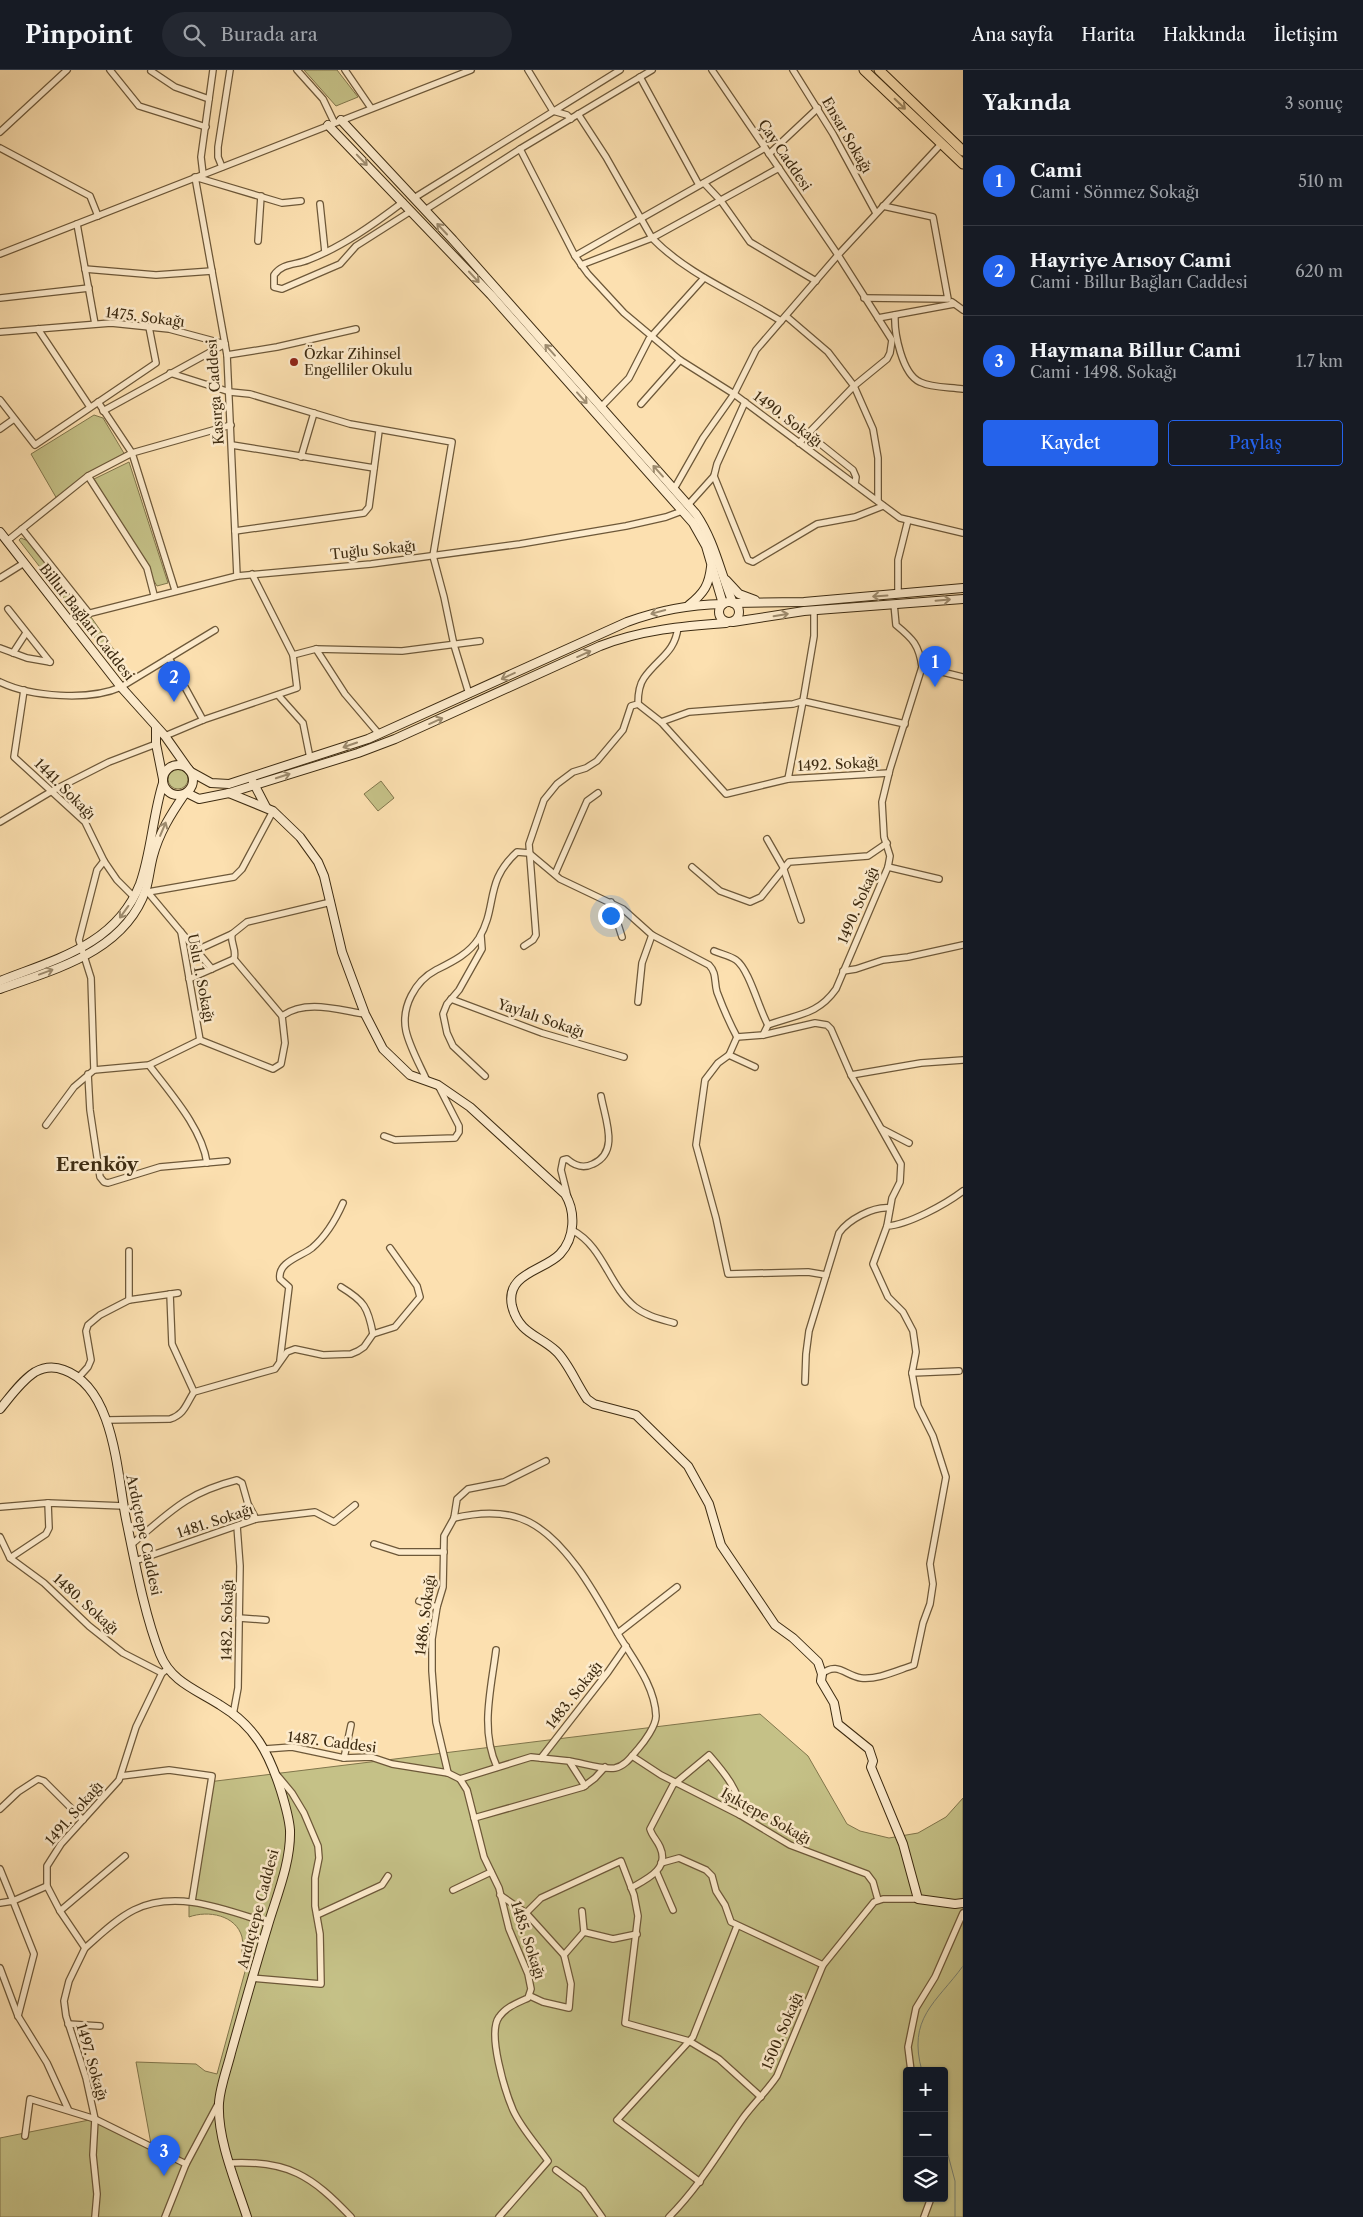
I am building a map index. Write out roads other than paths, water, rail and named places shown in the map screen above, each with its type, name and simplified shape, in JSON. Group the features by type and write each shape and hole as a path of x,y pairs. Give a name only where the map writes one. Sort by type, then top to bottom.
{"main road":[{"path":"864,70 963,164"},
{"path":"879,70 963,150"}],"street":[{"path":"0,132 67,70"},
{"path":"110,70 139,106 206,127"},
{"path":"203,174 201,157 213,70"},
{"path":"222,167 218,157 218,147 230,70"},
{"path":"297,70 323,99 334,122 411,211 491,295 707,530 714,544 722,575 733,603 738,607 739,614 730,622"},
{"path":"344,70 371,108"},
{"path":"0,254 459,72 471,70"},
{"path":"528,70 553,111 567,114 571,119"},
{"path":"414,198 620,70"},
{"path":"425,210 520,149 652,70"},
{"name":"Çay Caddesi","path":"712,70 838,255 892,340 887,359 854,386 799,443"},
{"name":"Ensar Sokağı","path":"793,70 818,108 876,213"},
{"path":"151,71 175,87 209,99"},
{"path":"640,77 701,184 721,200 750,242 816,281"},
{"path":"769,154 818,108"},
{"path":"578,114 606,157 652,238 704,278 781,321"},
{"path":"334,122 414,198 674,489 701,535 711,562 723,604 718,613 721,619 730,622"},
{"path":"674,489 703,438 734,394 756,350 838,255 942,143"},
{"path":"0,148 90,196 98,216"},
{"path":"575,256 765,148"},
{"name":"1490. Sokağı","path":"520,149 575,256 624,314 680,360 734,394 900,518 963,533"},
{"path":"581,265 652,238 779,168"},
{"path":"195,178 282,203 301,201"},
{"name":"Kasırga Caddesi","path":"195,178 227,356 237,576"},
{"path":"258,241 261,196"},
{"path":"403,202 378,221 325,252 306,261 285,266 276,272 272,278 274,286 277,289 282,289 340,264 356,246 411,211"},
{"path":"320,204 325,252"},
{"path":"883,206 933,217 948,299"},
{"path":"77,224 95,324"},
{"path":"85,270 156,275 212,271"},
{"path":"601,407 629,378 648,341 704,278"},
{"path":"0,298 89,288"},
{"path":"864,298 948,299 963,310"},
{"path":"878,318 954,304"},
{"path":"895,315 897,340 911,375 922,384 963,389"},
{"path":"745,402 716,464 714,476 748,560 753,562 817,524 855,517 881,504 878,458 873,429 854,386 828,352 786,316"},
{"name":"1475. Sokağı","path":"0,332 111,323 169,329 225,344"},
{"path":"0,400 34,444 156,363 149,327"},
{"path":"38,329 90,407"},
{"path":"227,356 356,329"},
{"path":"104,411 225,344"},
{"path":"641,404 680,360"},
{"path":"170,373 230,392 250,394 379,431 452,442 433,556 454,645 469,694"},
{"path":"98,402 132,453 175,590"},
{"path":"301,457 314,413"},
{"path":"0,429 14,419"},
{"path":"7,541 88,476 132,453 231,425"},
{"path":"235,532 364,513 369,507 379,431"},
{"path":"808,434 852,470 856,477 855,484"},
{"path":"232,445 374,468"},
{"path":"88,476 147,568 154,595"},
{"path":"685,508 714,476"},
{"name":"Tuğlu Sokağı","path":"67,618 237,576 371,564 433,556 609,529 666,517 685,508"},
{"path":"898,594 898,560 908,520"},
{"path":"22,529 88,612"},
{"name":"Billur Bağları Caddesi","path":"0,532 121,687 165,736 190,771"},
{"path":"689,605 707,587 711,562"},
{"path":"0,578 24,563"},
{"path":"165,736 203,720 297,688 294,655 252,574"},
{"path":"722,575 739,594 748,599 769,602"},
{"path":"156,727 156,744 163,781 171,794 177,796 185,794 199,799 229,793 310,758 379,734 617,626 652,613 689,605 898,594 963,588"},
{"path":"0,981 80,948 109,930 126,910 140,883 163,781 167,770 173,766 180,765 206,781 217,784 253,782 395,739 612,641 638,633 814,610 963,598"},
{"path":"894,604 896,625 914,641 920,655 922,668 963,676"},
{"path":"0,648 50,662 8,609"},
{"path":"788,778 814,636 814,610"},
{"path":"638,704 639,690 643,678 672,648 677,637 678,627"},
{"path":"0,682 12,688 41,694 109,693 215,630"},
{"path":"13,653 26,633"},
{"path":"294,655 316,649 402,651 480,641"},
{"path":"316,649 345,694 379,734"},
{"path":"169,658 203,720"},
{"name":"1490. Sokağı","path":"768,1025 802,1015 822,1005 836,989 888,867 890,856 884,836 882,802 922,668"},
{"name":"1441. Sokağı","path":"24,690 14,757 85,822 104,861 117,880 133,896"},
{"path":"278,696 304,726 310,758"},
{"path":"638,704 661,722 689,712 793,704 803,701 905,724"},
{"path":"524,946 533,940 536,932 529,844 544,800 557,784 573,772 586,768 597,761 623,730 631,706 638,704"},
{"name":"1492. Sokağı","path":"661,722 726,794 788,778 889,774"},
{"path":"0,822 52,791 109,762 156,744"},
{"path":"0,989 84,957 109,942 132,917 147,891 153,855 164,824 194,782 190,771"},
{"path":"253,782 269,809"},
{"path":"229,793 269,809 288,823 310,849 324,876 342,952 365,1014 378,1041 390,1057 410,1075 438,1085 481,1116 515,1150 565,1194 569,1200"},
{"path":"554,874 587,801 598,793"},
{"path":"147,891 234,877 242,869 269,809"},
{"path":"767,839 783,867 801,920"},
{"path":"692,867 720,891 750,902 761,897 783,867 793,861 868,856 887,843"},
{"path":"427,1081 406,1031 405,1014 410,998 418,985 430,974 468,951 480,934 488,913 492,888 504,864 517,852 529,853 560,879 623,909 652,935 712,968 718,994 737,1037"},
{"path":"46,1125 74,1088 94,1070 92,983 80,948 79,937 97,870 104,861"},
{"path":"888,867 939,879"},
{"name":"Uslu 1. Sokağı","path":"94,1070 149,1065 200,1040 181,931 140,883"},
{"path":"197,950 232,934 247,922 331,902"},
{"path":"610,902 622,937"},
{"path":"181,931 212,969"},
{"path":"232,934 231,940 236,950 234,959"},
{"path":"480,934 482,949 452,999 447,1004 443,1014 447,1033 458,1051 485,1076"},
{"path":"638,1002 642,963 652,935"},
{"path":"843,971 856,969 883,960 908,957 963,945"},
{"path":"714,951 734,959 743,967 768,1025 763,1035"},
{"path":"189,979 234,959"},
{"path":"200,1040 270,1068 276,1068 282,1061 285,1043 282,1016 234,959"},
{"name":"Yaylalı Sokağı","path":"452,999 542,1034 624,1057"},
{"path":"282,1016 301,1006 365,1014"},
{"path":"737,1037 763,1035 815,1023 827,1025 831,1029 851,1075 901,1164 900,1182 873,1264 888,1297 903,1312 913,1331 916,1352 912,1373 918,1406 933,1436 946,1477 930,1564 933,1584 930,1604 923,1623 914,1665 869,1678 851,1675 837,1668 822,1674"},
{"path":"737,1037 729,1055 714,1066 705,1080 696,1145 716,1218 728,1274 808,1272 826,1275"},
{"path":"729,1055 754,1067"},
{"path":"851,1075 874,1069 963,1060"},
{"path":"149,1065 196,1129 208,1162"},
{"path":"88,1074 90,1110 100,1177 103,1181 108,1182 160,1167 227,1161"},
{"path":"384,1136 395,1140 455,1138 459,1132 458,1126 438,1085"},
{"path":"601,1096 609,1140 608,1150 602,1159 588,1166 577,1166 567,1159 563,1160 561,1170 572,1210 572,1230 559,1254 527,1273 516,1284 511,1300 517,1319 526,1331 557,1351 587,1399 594,1404 636,1415 688,1466 709,1504 721,1545 775,1625 818,1662 822,1674 821,1681 834,1703 838,1724 842,1730 864,1745 872,1755 872,1767 903,1844 918,1899"},
{"path":"882,1129 909,1143"},
{"path":"887,1226 903,1223 949,1201 963,1191"},
{"path":"280,1362 290,1287 280,1279 280,1272 289,1261 312,1248 325,1234 336,1219 344,1203"},
{"path":"805,1382 809,1331 842,1228 873,1210 890,1208"},
{"path":"572,1230 584,1238 596,1250 626,1298 634,1307 648,1315 674,1323"},
{"path":"107,1420 170,1419 176,1417 186,1407 194,1392 274,1369 287,1352 295,1348 323,1354 351,1354 364,1347 373,1334 395,1326 420,1297 417,1286 390,1248"},
{"path":"129,1252 129,1300"},
{"path":"341,1288 364,1303 370,1315 373,1334"},
{"path":"78,1377 88,1367 91,1360 86,1331 88,1324 100,1315 129,1300 178,1293"},
{"path":"170,1294 172,1344 194,1392"},
{"name":"Ardıçtepe Caddesi","path":"0,1409 26,1379 38,1370 57,1368 78,1377 93,1393 107,1420 151,1630 165,1670 193,1690 222,1706 248,1727 265,1749 275,1773 288,1817 290,1832 282,1876 252,1978 219,2102 220,2118 230,2163 247,2217"},
{"path":"912,1373 959,1371"},
{"name":"1486. Sokağı","path":"448,1774 436,1722 432,1671 432,1639 437,1607 444,1587 444,1536 454,1518 457,1499 468,1489 504,1482 546,1462"},
{"path":"132,1544 181,1502 215,1486 237,1480 242,1483 248,1504 256,1519"},
{"path":"10,1558 46,1534 48,1528 48,1503"},
{"path":"0,1507 48,1503 124,1506"},
{"name":"1481. Sokağı","path":"136,1561 256,1519 315,1512 334,1522 355,1505"},
{"path":"454,1518 495,1513 516,1517 534,1525 560,1547 594,1592 626,1646 647,1684 656,1719 645,1740 622,1766 614,1768 531,1757 460,1779"},
{"name":"1482. Sokağı","path":"233,1715 238,1688 240,1566 237,1526"},
{"name":"1480. Sokağı","path":"0,1537 10,1558 44,1583 89,1626 123,1652 165,1670"},
{"path":"374,1544 398,1552 444,1552"},
{"path":"618,1634 677,1587"},
{"path":"419,1601 437,1607"},
{"path":"239,1618 266,1620"},
{"name":"1483. Sokağı","path":"541,1758 626,1646"},
{"path":"496,1650 487,1727 490,1748 496,1768"},
{"name":"1491. Sokağı","path":"47,1886 47,1866 61,1844 120,1780 136,1727 165,1670"},
{"path":"344,1758 351,1725"},
{"name":"1487. Caddesi","path":"265,1749 292,1747 344,1758 371,1757 392,1764 448,1774 460,1779"},
{"path":"632,1888 657,1873 661,1863 661,1848 651,1833 650,1827 676,1782 710,1755 734,1790 740,1805 740,1815"},
{"name":"Işıktepe Sokağı","path":"632,1756 798,1849 867,1874 873,1882 878,1900"},
{"path":"569,1761 585,1786"},
{"path":"474,1818 585,1786 605,1767"},
{"path":"121,1776 169,1770 212,1776 192,1901"},
{"path":"252,1978 321,1984 320,1934 315,1878 319,1858 318,1846 296,1800 275,1773"},
{"path":"0,1809 18,1792 38,1779 44,1781 83,1820"},
{"name":"1485. Sokağı","path":"460,1779 467,1790 484,1857 500,1895 509,1929 528,1974 531,1989 530,1996 506,2009 498,2017 494,2033 497,2055 514,2111 548,2162 499,2217"},
{"path":"60,1910 125,1856"},
{"path":"661,1863 679,1858 708,1872 714,1878 716,1891 725,1905 731,1922 823,1965"},
{"path":"526,1913 541,1898 621,1861 632,1888 638,1916 625,2023 689,2041 719,2059 761,2096"},
{"path":"0,1869 34,1954 18,2016"},
{"path":"453,1890 490,1872"},
{"path":"657,1873 674,1910"},
{"path":"317,1915 382,1885 388,1876"},
{"path":"0,1903 13,1901 47,1886 85,1948 109,1927 133,1910 150,1904 171,1901 192,1901 268,1923"},
{"path":"500,1895 526,1913 564,1955 572,1984 569,2008 544,2002 530,1996"},
{"path":"878,1900 918,1899 955,1904 963,1903"},
{"name":"1500. Sokağı","path":"669,2217 700,2182 744,2117 778,2076 823,1965 870,1906 878,1900"},
{"path":"564,1955 584,1932 582,1911"},
{"path":"911,2067 908,2047 916,2008 935,1977 963,1913"},
{"path":"700,2182 618,2120 689,2041 702,2016 737,1926"},
{"path":"584,1932 612,1940 637,1934"},
{"name":"1497. Sokağı","path":"85,1948 69,1981 64,2001 68,2024 86,2078 95,2118 93,2155 96,2194 95,2217"},
{"path":"0,1968 18,2016 47,2063 68,2109"},
{"path":"68,2024 100,2026"},
{"path":"25,2136 30,2099 95,2118 186,2164"},
{"path":"165,2217 186,2164 219,2102"},
{"path":"230,2163 252,2162 295,2172 311,2179 350,2216"},
{"path":"556,2170 583,2190 602,2217"},
{"path":"924,2217 930,2202"}],"waterway":[{"path":"921,2067 918,2053 918,2037 921,2024 934,2002 963,1966"},
{"path":"948,2155 955,2181 955,2217"}],"place":[{"name":"Özkar Zihinsel Engelliler Okulu","path":"294,362"},
{"name":"Cami","path":"935,687"},
{"name":"Hayriye Arısoy Cami","path":"174,702"},
{"name":"Haymana Billur Cami","path":"164,2176"}],"district":[{"name":"Erenköy","path":"97,1164"}]}
